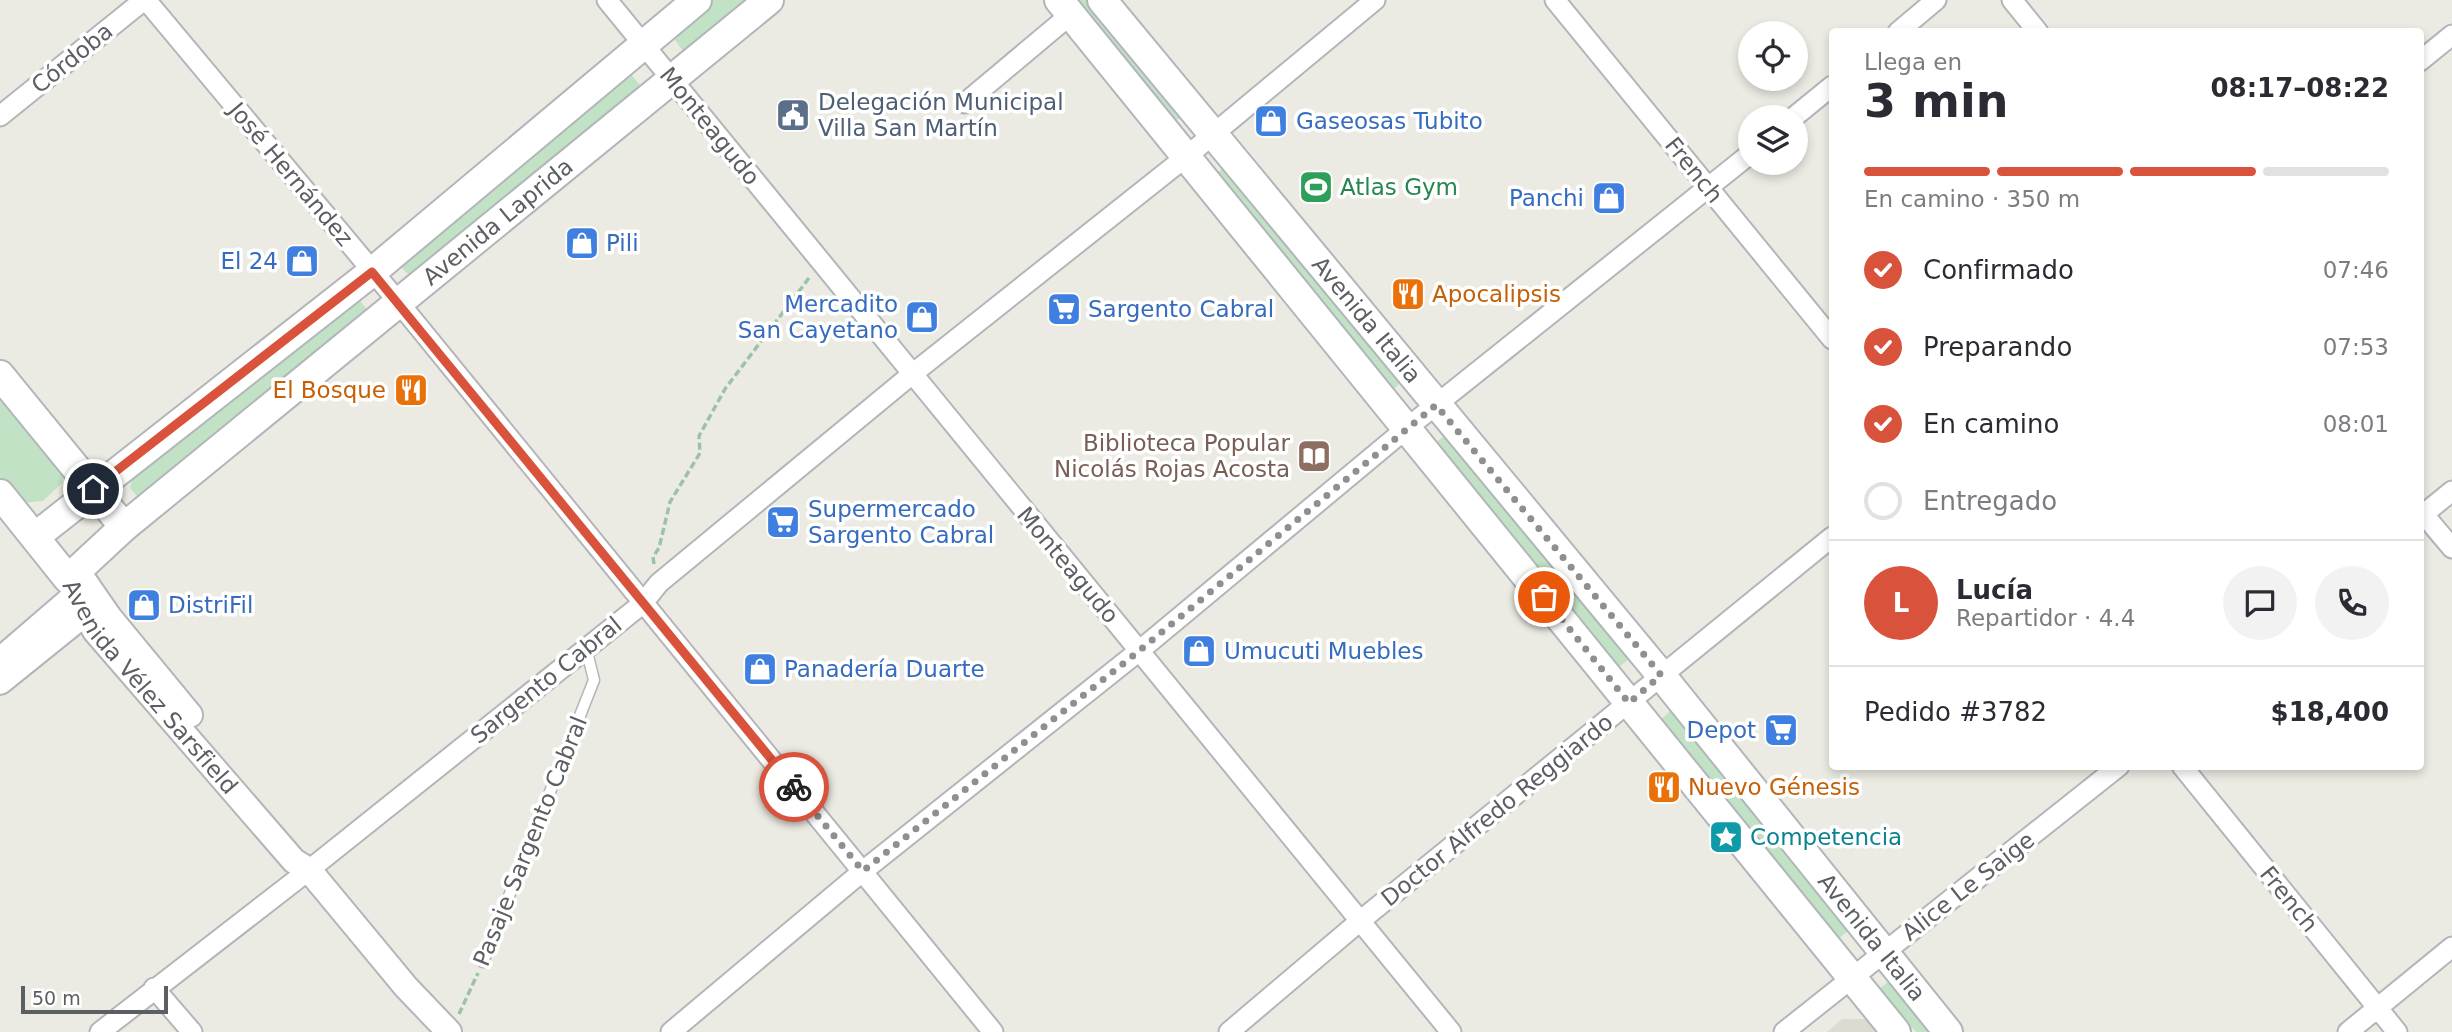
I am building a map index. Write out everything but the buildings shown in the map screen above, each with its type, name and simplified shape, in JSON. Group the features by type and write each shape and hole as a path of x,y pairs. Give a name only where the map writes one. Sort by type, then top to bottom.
{"main road":[{"name":"Avenida Laprida","path":"36,537 93,489 372,272 697,0"},
{"name":"Avenida Laprida","path":"82,591 124,527 769,0"},
{"name":"Avenida Italia","path":"1102,0 1661,675 1882,954 1948,1032"},
{"name":"Avenida Italia","path":"1065,7 1896,1032"},
{"path":"0,375 124,527"},
{"name":"Avenida Vélez Sarsfield","path":"0,494 82,591"}],"street":[{"name":"Córdoba","path":"0,116 145,0"},
{"name":"José Hernández","path":"145,0 400,304 993,1032"},
{"name":"Monteagudo","path":"607,0 1451,1032"},
{"name":"Sargento Cabral","path":"100,1032 309,870 642,604 659,583 911,375 1188,156 1375,0"},
{"name":"French","path":"1555,0 1829,335"},
{"path":"1903,28 1936,0"},
{"path":"2012,0 2035,28"},
{"path":"965,103 1065,7"},
{"path":"2424,58 2452,35"},
{"path":"1808,106 1829,88"},
{"path":"671,1032 863,871 1139,651 1407,428 1738,164"},
{"path":"2424,511 2452,491"},
{"path":"2424,516 2452,548"},
{"name":"Doctor Alfredo Reggiardo","path":"1229,1032 1360,921 1829,539"},
{"name":"Avenida Laprida","path":"0,660 82,591"},
{"name":"Avenida Laprida","path":"0,682 82,591"},
{"name":"Avenida Vélez Sarsfield","path":"82,591 304,853 309,870 406,987 453,1026"},
{"name":"Alice Le Saige","path":"1784,1032 2114,770"},
{"name":"French","path":"2185,770 2397,1032"},
{"path":"2348,1032 2452,947"},
{"path":"154,988 192,1032"}],"lane":[{"name":"Pasaje Sargento Cabral","path":"484,961 594,680 586,648"}],"path":[{"path":"656,573 653,557 659,548 670,502 699,453 699,436 725,389 809,278"},
{"name":"Pasaje Sargento Cabral","path":"453,1026 484,961"}],"shaded area":[{"path":"1842,1019 1873,1019 1883,1032 1827,1032"}],"green space":[{"path":"710,0 756,0 693,51 682,50 675,40 676,27"},
{"path":"1072,0 1089,0 1182,113 1181,118 1171,122"},
{"path":"630,73 640,85 636,95 418,273 409,275 400,266"},
{"path":"1223,168 1402,382 1391,391 1212,177"},
{"path":"351,297 357,297 368,311 146,496 137,496 130,488 132,479"},
{"path":"0,388 63,464 62,483 43,501 21,503 0,477"},
{"path":"1446,435 1629,659 1615,670 1432,445"},
{"path":"1670,711 1849,930 1837,940 1658,722"},
{"path":"1893,978 1937,1032 1916,1032 1880,988"}],"way so far":[{"path":"794,787 863,871 1139,651 1436,405 1661,675 1629,703 1544,597"}],"place":[{"name":"Delegación Municipal Villa San Martín","path":"793,115"},
{"name":"Gaseosas Tubito","path":"1271,121"},
{"name":"Atlas Gym","path":"1316,187"},
{"name":"Panchi","path":"1609,198"},
{"name":"Pili","path":"582,243"},
{"name":"El 24","path":"302,261"},
{"name":"Apocalipsis","path":"1408,294"},
{"name":"Sargento Cabral","path":"1064,309"},
{"name":"Mercadito San Cayetano","path":"922,317"},
{"name":"El Bosque","path":"411,390"},
{"name":"Biblioteca Popular Nicolás Rojas Acosta","path":"1314,456"},
{"name":"Supermercado Sargento Cabral","path":"783,522"},
{"name":"DistriFil","path":"144,605"},
{"name":"Umucuti Muebles","path":"1199,651"},
{"name":"Panadería Duarte","path":"760,669"},
{"name":"Depot","path":"1781,730"},
{"name":"Nuevo Génesis","path":"1664,787"},
{"name":"Competencia","path":"1726,837"}],"route":[{"path":"93,489 372,272 794,787"}]}
